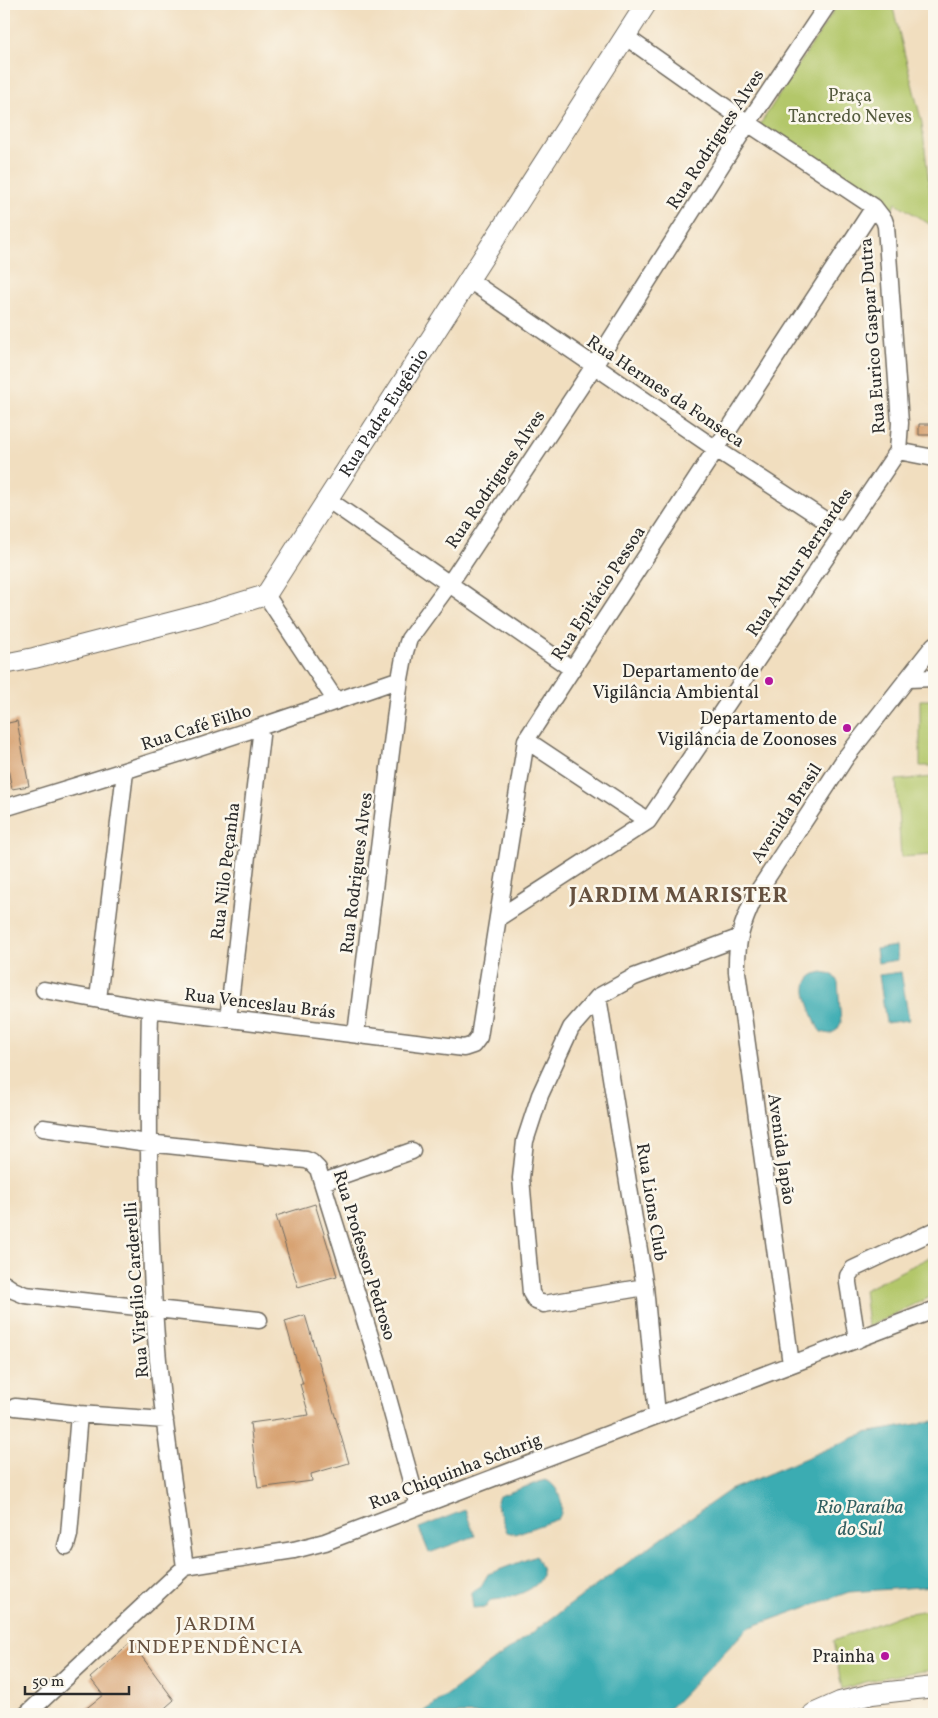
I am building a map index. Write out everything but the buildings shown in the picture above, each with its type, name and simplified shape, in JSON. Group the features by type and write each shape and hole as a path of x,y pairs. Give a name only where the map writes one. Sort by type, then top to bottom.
{"main road":[{"name":"Rua Padre Eugênio","path":"266,595 646,4"},
{"path":"4,664 200,615 266,595"},
{"path":"813,1714 840,1702 872,1694 934,1687"}],"street":[{"name":"Rua Rodrigues Alves","path":"356,1034 400,680 409,639 450,582 594,366 748,123 828,4"},
{"path":"626,37 879,214"},
{"name":"Rua Epitácio Pessoa","path":"473,1045 479,1037 526,740 716,449 879,214"},
{"name":"Rua Eurico Gaspar Dutra","path":"879,214 900,423 898,450"},
{"name":"Rua Hermes da Fonseca","path":"469,280 716,449 843,532"},
{"path":"898,450 934,458"},
{"name":"Rua Arthur Bernardes","path":"498,918 648,821 898,450"},
{"path":"327,499 450,582 572,669"},
{"path":"266,595 336,701"},
{"name":"Avenida Brasil","path":"738,938 755,896 846,757 934,645"},
{"path":"908,679 934,678"},
{"name":"Rua Café Filho","path":"4,808 125,772 400,680"},
{"name":"Rua Nilo Peçanha","path":"228,1018 262,727"},
{"path":"526,740 648,821"},
{"path":"98,999 125,772"},
{"path":"646,1287 544,1304 536,1301 531,1293 521,1178 524,1141 540,1095 571,1028 598,996 634,977 738,938"},
{"name":"Avenida Japão","path":"738,938 737,972 792,1364"},
{"name":"Rua Venceslau Brás","path":"44,990 150,1009 464,1048 473,1045"},
{"name":"Rua Lions Club","path":"598,996 646,1287 657,1416"},
{"name":"Rua Virgílio Carderelli","path":"150,1009 148,1144 154,1309 165,1420 185,1567"},
{"name":"Rua Professor Pedroso","path":"42,1128 148,1144 306,1160 318,1168 378,1362 418,1506"},
{"path":"323,1182 412,1151"},
{"path":"858,1340 848,1276 853,1269 934,1231"},
{"path":"4,1284 25,1295 259,1320"},
{"name":"Rua Chiquinha Schurig","path":"185,1567 311,1546 934,1310"},
{"path":"15,1406 79,1414 165,1420"},
{"path":"66,1546 69,1535 79,1414"},
{"path":"27,1714 185,1567"}],"green space":[{"name":"Praça Tancredo Neves","path":"838,4 892,4 922,123 934,227 896,203 892,210 759,126"},
{"path":"920,700 934,700 934,766 920,766"},
{"path":"934,777 934,855 901,857 896,780"},
{"path":"932,1256 934,1264 934,1295 868,1327 864,1290"},
{"name":"Prainha","path":"934,1609 934,1670 888,1677 842,1689 833,1641 903,1614"}],"water":[{"path":"896,946 898,960 878,963 876,949"},
{"path":"822,972 832,974 838,982 841,1023 837,1030 830,1034 821,1032 818,1028 806,996 808,980 813,975"},
{"path":"901,972 909,1020 886,1023 879,975"},
{"name":"Rio Paraíba do Sul","path":"934,1421 934,1586 849,1592 748,1628 664,1714 421,1714 730,1490 865,1433"},
{"path":"545,1480 554,1486 560,1497 562,1509 558,1519 515,1534 507,1532 496,1504 499,1496"},
{"path":"465,1510 475,1536 429,1553 419,1528"},
{"path":"536,1556 542,1575 540,1581 535,1586 521,1594 491,1600 486,1607 473,1608 471,1592 481,1586 488,1574"}],"place":[{"name":"Departamento de Vigilância Ambiental","path":"769,681"},
{"name":"Departamento de Vigilância de Zoonoses","path":"847,728"},
{"name":"Prainha","path":"885,1656"}],"district":[{"name":"JARDIM MARISTER","path":"679,894"},
{"name":"JARDIM INDEPENDÊNCIA","path":"216,1634"}]}
